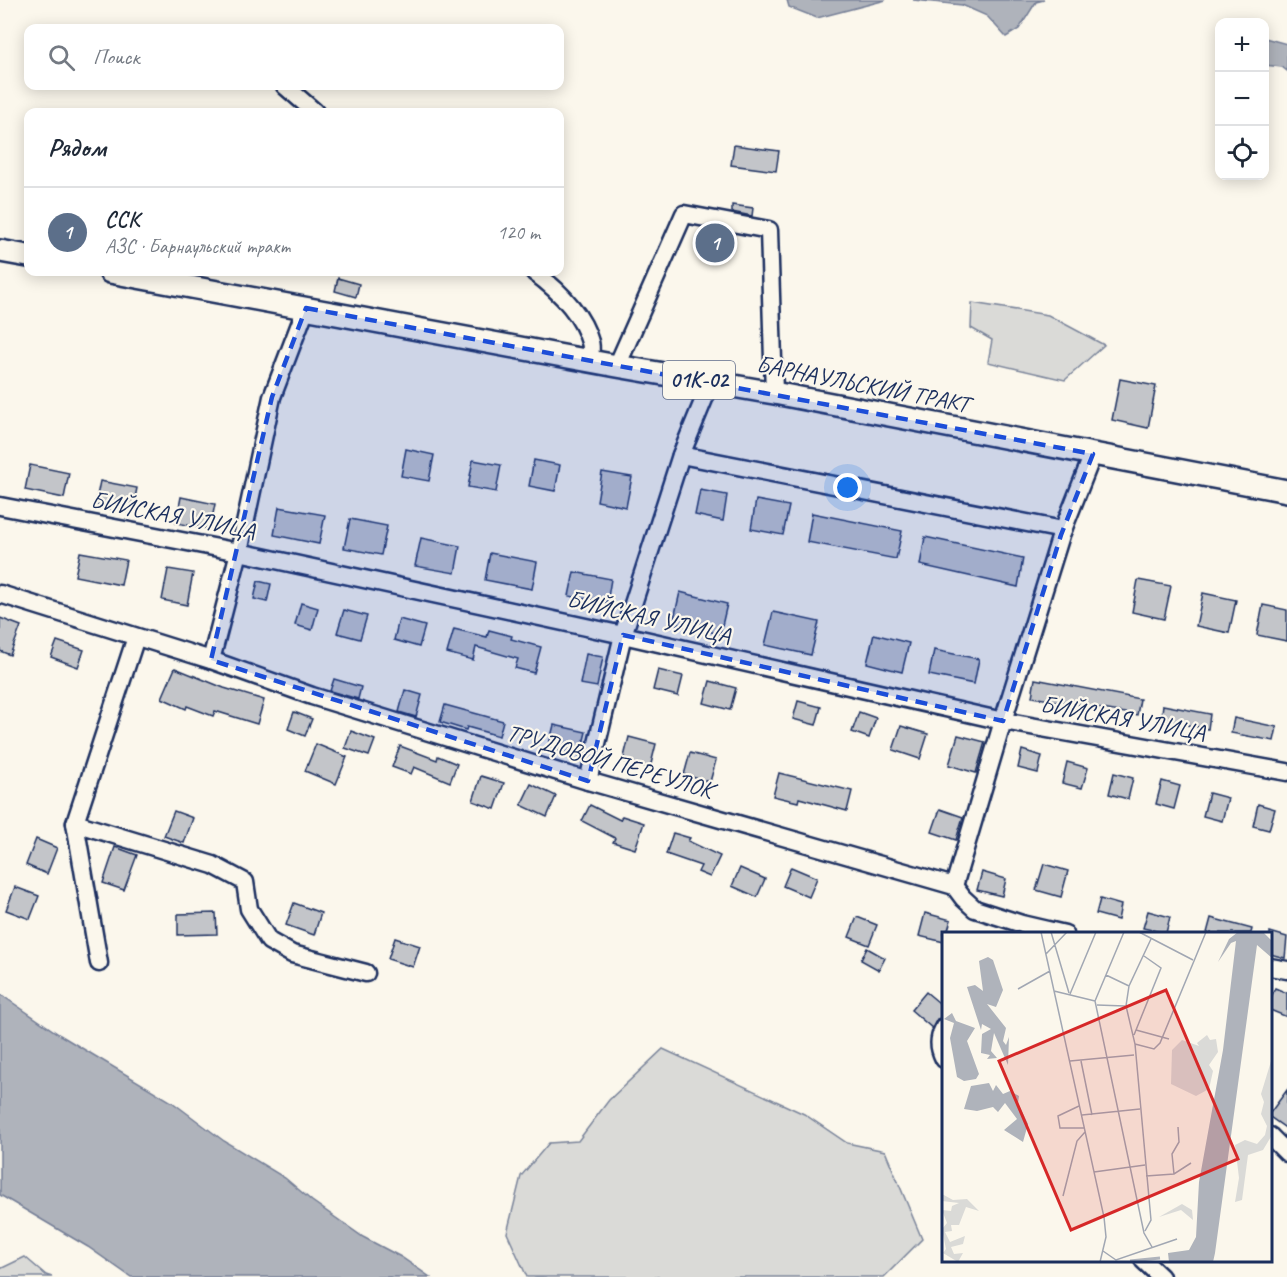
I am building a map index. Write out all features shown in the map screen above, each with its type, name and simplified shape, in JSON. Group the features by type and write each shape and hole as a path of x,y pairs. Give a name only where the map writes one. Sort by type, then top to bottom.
{"main road":[{"path":"0,251 24,255"},
{"name":"БАРНАУЛЬСКИЙ ТРАКТ","path":"132,276 774,393 1287,491"}],"street":[{"path":"290,90 310,108"},
{"path":"617,366 684,214 769,230 774,393"},
{"path":"539,276 553,286 582,321 591,344 590,361"},
{"path":"211,660 239,552 272,397 306,308"},
{"path":"588,781 622,635 681,455 711,382"},
{"path":"1053,932 1018,929 975,909 954,886 1063,530 1093,454"},
{"path":"681,455 1063,530"},
{"name":"БИЙСКАЯ УЛИЦА","path":"0,506 239,552 1003,721 1287,772"},
{"name":"ТРУДОВОЙ ПЕРЕУЛОК","path":"0,594 211,660 312,696 588,781 954,886"},
{"path":"99,963 75,823 136,637"},
{"path":"75,823 213,864 245,882 249,909 269,941 292,954 366,974"},
{"path":"1272,966 1287,970"},
{"path":"942,1031 939,1038 939,1050 942,1055"},
{"path":"1272,1138 1287,1153"},
{"path":"1145,1262 1161,1277"}],"highlighted area":[{"path":"306,308 1093,454 1061,535 1003,721 623,635 588,781 211,660 272,397"}],"shaded area":[{"path":"787,0 886,0 817,18 789,7"},
{"path":"913,0 1044,0 1036,2 1019,29 1006,37 987,16 962,5"},
{"path":"1269,39 1287,44 1287,71 1282,67 1269,65"},
{"path":"972,303 1048,315 1104,345 1065,380 988,362 992,340 971,328"},
{"path":"0,994 60,1035 172,1102 224,1141 285,1178 312,1201 363,1237 401,1257 430,1277 131,1277 88,1247 0,1195"},
{"path":"663,1049 804,1114 847,1143 885,1151 922,1239 884,1277 527,1277 507,1233 521,1176 549,1143 578,1141 609,1100"},
{"path":"25,1257 46,1275 52,1277 0,1277 0,1269"}],"building":[{"path":"734,145 779,151 776,171 731,165"},
{"path":"732,205 753,208 752,216 732,212"},
{"path":"338,278 359,284 356,297 335,291"},
{"path":"1120,379 1156,386 1148,428 1112,420"},
{"path":"406,449 434,455 429,481 401,476"},
{"path":"473,460 501,465 496,492 468,487"},
{"path":"534,460 560,465 555,491 529,486"},
{"path":"30,465 69,473 64,498 25,490"},
{"path":"602,472 632,477 626,507 597,501"},
{"path":"100,481 137,488 132,513 95,506"},
{"path":"700,490 727,495 723,521 695,515"},
{"path":"181,497 215,504 210,529 176,523"},
{"path":"756,500 789,506 783,535 751,529"},
{"path":"279,507 325,515 319,544 274,535"},
{"path":"812,513 902,531 896,559 807,542"},
{"path":"350,519 387,526 381,555 344,548"},
{"path":"925,537 1023,558 1018,587 920,565"},
{"path":"421,538 460,546 455,573 415,566"},
{"path":"80,552 126,560 121,585 75,576"},
{"path":"490,553 537,562 532,589 485,580"},
{"path":"168,569 193,573 187,605 162,600"},
{"path":"574,572 611,579 607,603 569,596"},
{"path":"1138,580 1171,586 1164,619 1132,612"},
{"path":"258,581 271,584 267,602 254,599"},
{"path":"680,592 727,604 720,634 673,623"},
{"path":"1203,593 1236,600 1229,633 1196,626"},
{"path":"301,603 318,608 312,630 295,625"},
{"path":"1263,605 1287,610 1287,641 1257,635"},
{"path":"344,610 367,616 360,639 337,633"},
{"path":"773,612 819,622 811,655 765,645"},
{"path":"0,618 21,626 10,655 0,651"},
{"path":"399,619 425,626 419,647 394,640"},
{"path":"454,629 487,637 489,630 541,647 534,673 515,668 518,659 476,647 473,660 447,653"},
{"path":"874,634 909,643 902,672 867,663"},
{"path":"57,641 84,650 78,667 51,657"},
{"path":"934,650 979,659 974,684 929,675"},
{"path":"586,654 603,657 597,687 580,684"},
{"path":"175,668 224,688 264,700 257,724 215,711 213,716 187,706 186,709 162,698"},
{"path":"658,670 683,676 678,696 653,690"},
{"path":"334,679 361,687 358,699 330,691"},
{"path":"1035,679 1140,699 1137,715 1032,697"},
{"path":"710,681 736,688 730,710 704,703"},
{"path":"405,690 422,695 416,717 399,712"},
{"path":"798,701 821,707 816,725 793,719"},
{"path":"445,705 503,721 499,736 440,722"},
{"path":"1163,705 1210,714 1208,729 1161,720"},
{"path":"294,712 312,719 305,736 288,729"},
{"path":"859,712 876,718 869,738 852,732"},
{"path":"1234,718 1277,727 1274,741 1231,733"},
{"path":"554,725 586,732 580,756 548,748"},
{"path":"901,726 928,734 920,759 893,750"},
{"path":"351,731 375,740 369,756 345,748"},
{"path":"958,735 985,742 976,773 949,765"},
{"path":"629,737 656,744 650,768 623,761"},
{"path":"316,744 347,757 336,784 305,771"},
{"path":"400,746 437,760 438,756 457,764 450,782 414,767 411,774 392,767"},
{"path":"1022,750 1042,756 1038,773 1018,768"},
{"path":"690,753 716,760 710,782 684,775"},
{"path":"1067,762 1088,768 1082,788 1062,783"},
{"path":"779,773 852,791 847,811 799,798 798,802 773,796"},
{"path":"1114,773 1133,778 1128,799 1109,794"},
{"path":"481,776 504,783 495,809 473,801"},
{"path":"1162,781 1180,786 1174,809 1156,804"},
{"path":"531,784 556,796 547,817 521,805"},
{"path":"1209,793 1228,798 1222,821 1203,816"},
{"path":"1258,804 1275,809 1269,830 1253,826"},
{"path":"590,805 620,820 622,816 644,823 635,849 613,842 615,838 582,821"},
{"path":"940,809 963,817 956,840 932,832"},
{"path":"174,811 193,818 184,843 164,836"},
{"path":"673,833 690,838 688,841 720,856 710,877 698,872 701,866 666,854"},
{"path":"36,839 57,848 47,874 26,865"},
{"path":"115,847 137,855 124,890 103,883"},
{"path":"1044,864 1068,871 1061,897 1036,890"},
{"path":"791,867 817,878 809,897 783,886"},
{"path":"740,868 765,879 757,897 732,886"},
{"path":"982,872 1006,879 1002,896 977,890"},
{"path":"15,887 39,896 30,919 6,910"},
{"path":"1100,899 1121,905 1118,920 1096,914"},
{"path":"294,903 321,913 314,935 286,925"},
{"path":"1148,911 1170,917 1166,932 1143,928"},
{"path":"216,913 217,934 178,935 178,914"},
{"path":"925,913 951,920 947,932 942,932 942,942 919,936"},
{"path":"857,917 877,925 869,945 849,937"},
{"path":"1211,918 1252,929 1251,932 1207,932"},
{"path":"1272,933 1287,937 1285,958 1272,955"},
{"path":"395,938 420,946 413,967 388,959"},
{"path":"867,948 885,958 879,970 861,960"},
{"path":"1275,988 1287,993 1287,1017 1272,1011 1272,995"},
{"path":"926,992 942,1005 942,1018 937,1019 932,1028 911,1010"},
{"path":"1287,1090 1287,1129 1272,1118 1272,1110"}],"place":[{"name":"ССК","path":"715,243"}]}
